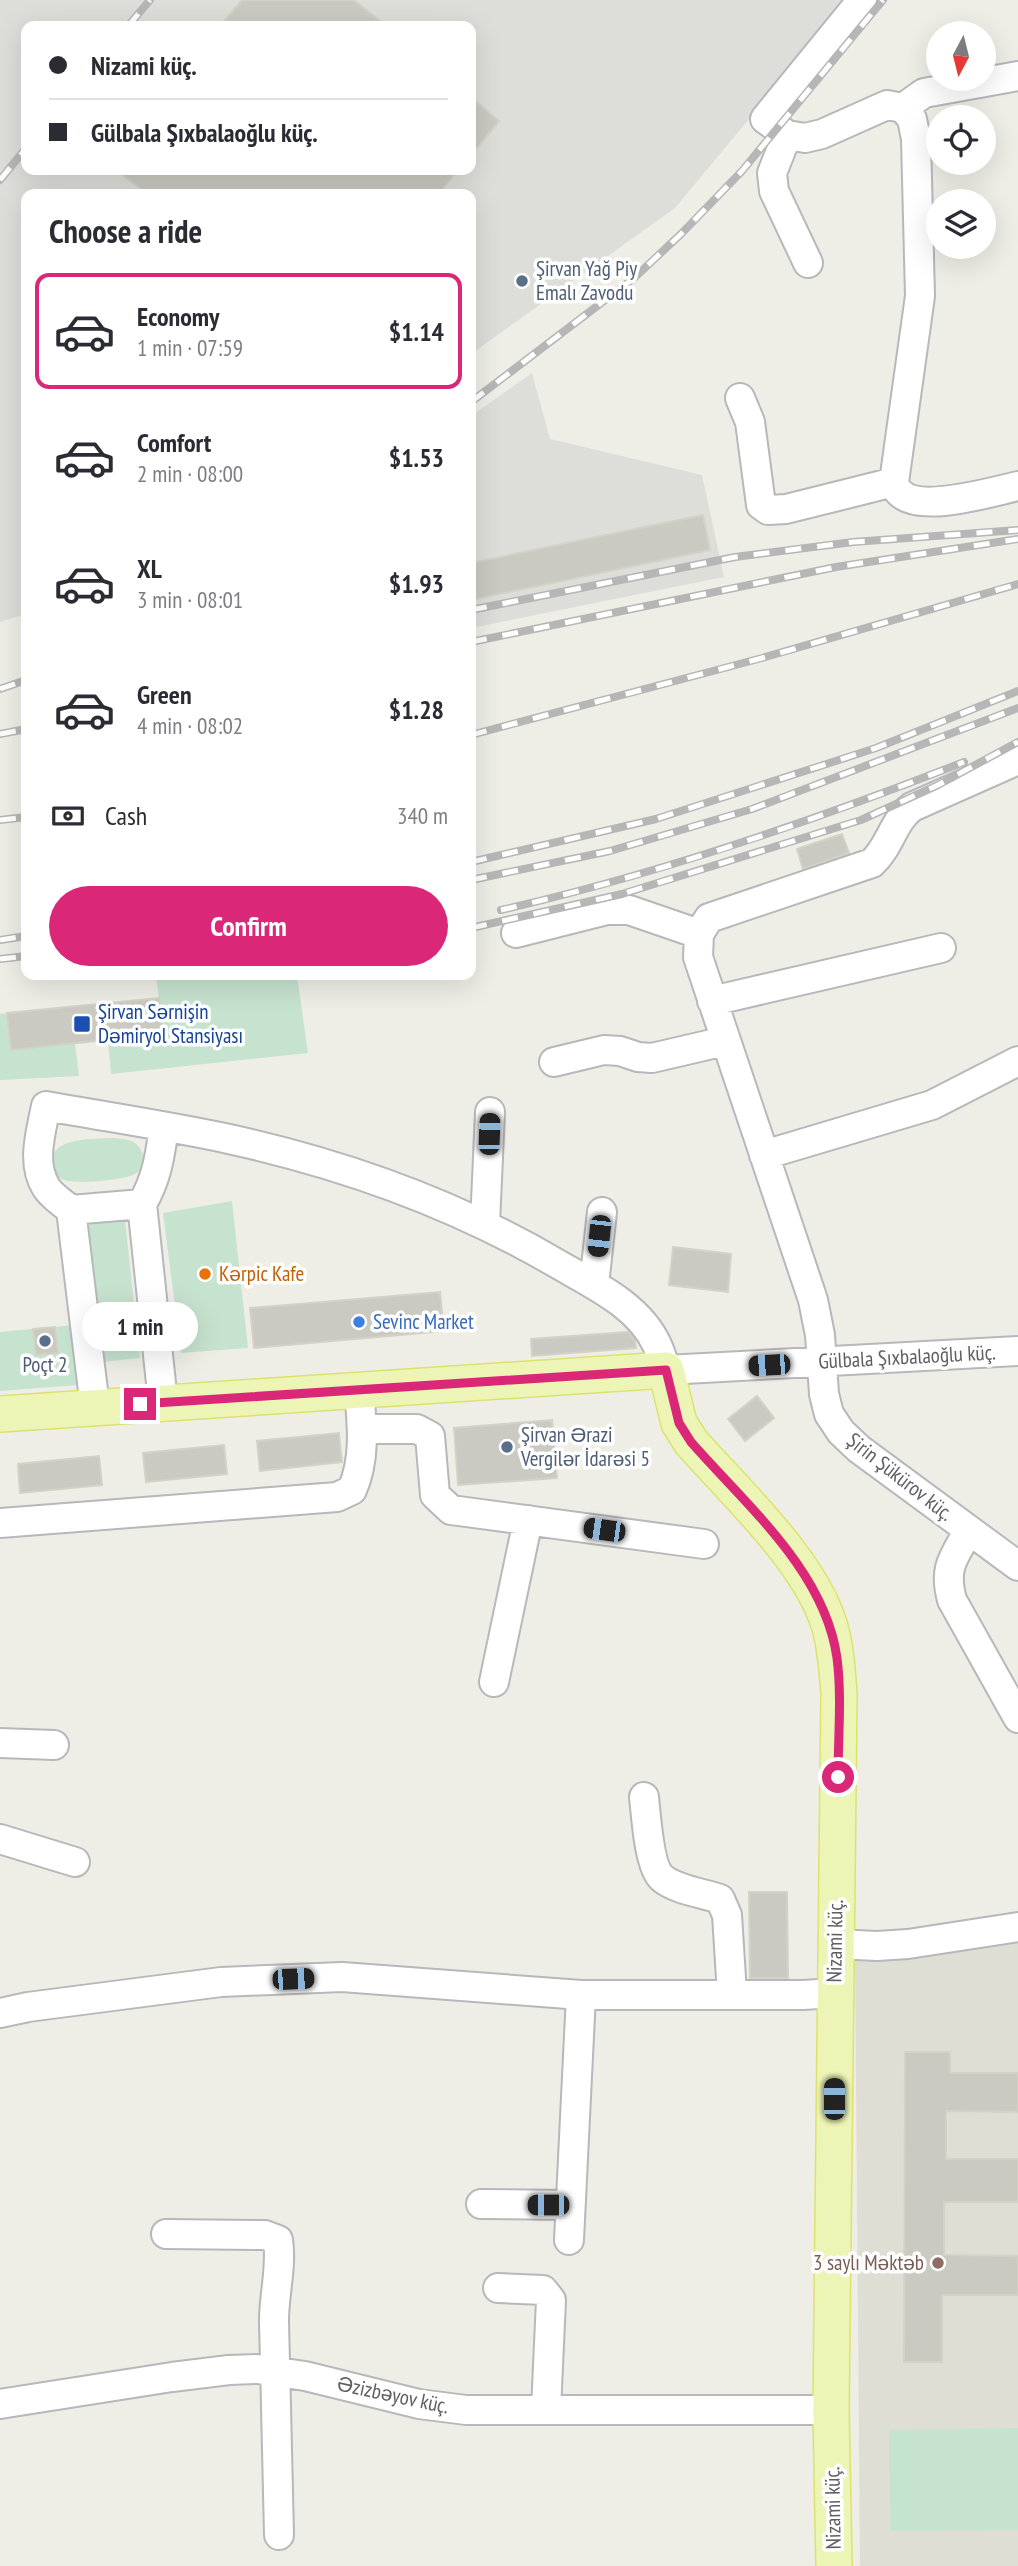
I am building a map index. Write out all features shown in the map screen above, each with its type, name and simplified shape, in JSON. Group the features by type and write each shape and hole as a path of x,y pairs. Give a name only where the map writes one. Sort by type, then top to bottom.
{"main road":[{"name":"Gülbala Şıxbalaoğlu küç.","path":"0,1414 666,1370"},
{"name":"Nizami küç.","path":"666,1370 679,1423 691,1442 790,1553 816,1593 829,1625 836,1658 839,1693 831,2410 834,2566"}],"street":[{"path":"862,0 765,120 787,135 805,138 822,134 887,105 903,108 912,118 916,139 920,296 894,482 900,493 920,501 950,500 1018,486"},
{"path":"903,108 924,93 1018,76"},
{"path":"787,135 772,173 774,191 808,263"},
{"path":"740,398 750,422 761,505 768,510 786,509 894,482"},
{"path":"516,933 607,909 629,910 699,934 709,918 872,863 888,845 902,815 912,807 1018,760"},
{"name":"Şirin Şükürov küç.","path":"699,934 698,957 813,1300 820,1335 824,1394 830,1414 841,1432 859,1449 1018,1566"},
{"path":"712,1001 941,948"},
{"path":"554,1062 604,1050 652,1058 725,1041"},
{"path":"764,1155 932,1105 1018,1061"},
{"path":"95,1407 71,1210 47,1189 39,1168 39,1144 46,1106 231,1140 323,1164 391,1186 485,1224 519,1241 625,1306 644,1325 657,1344 666,1370"},
{"path":"485,1224 490,1112"},
{"path":"163,1402 142,1204 153,1185 164,1127"},
{"path":"71,1210 142,1204"},
{"path":"594,1285 602,1212"},
{"name":"Gülbala Şıxbalaoğlu küç.","path":"666,1370 1018,1351"},
{"path":"0,1522 337,1497 352,1490 360,1474 362,1429 359,1391"},
{"path":"362,1429 417,1429 430,1436 435,1495 451,1510 704,1544"},
{"path":"494,1682 528,1520"},
{"path":"969,1530 950,1564 947,1582 952,1600 1018,1718"},
{"path":"0,1744 54,1745"},
{"path":"644,1797 654,1866 660,1877 671,1884 720,1899 727,1915 732,1994"},
{"path":"0,1839 75,1862"},
{"path":"835,1944 908,1944 1018,1927"},
{"path":"0,2014 28,2007 221,1982 342,1977 582,1995 835,1993"},
{"path":"569,2240 582,1995"},
{"path":"481,2204 570,2205"},
{"path":"166,2234 265,2235 278,2240 274,2301 279,2535"},
{"path":"498,2288 543,2290 551,2300 546,2410"},
{"name":"Əzizbəyov küç.","path":"0,2404 229,2370 275,2371 419,2404 466,2410 831,2410"}],"shaded area":[{"name":"Şirvan Yağ Piy Emalı Zavodu","path":"0,0 848,0 675,208 476,350 476,189 21,189 21,616 0,622"},
{"path":"532,373 550,439 702,475 724,577 476,627 476,412"},
{"name":"3 saylı Məktəb","path":"1018,1939 1018,2566 860,2566 855,1960"}],"green space":[{"path":"157,980 298,980 308,1053 111,1074 108,1040 163,1034"},
{"path":"7,1013 75,1043 79,1076 0,1080 0,1014"},
{"path":"115,1138 132,1141 141,1150 145,1161 137,1173 85,1182 66,1180 56,1174 52,1164 53,1155 58,1148 86,1139"},
{"path":"232,1201 248,1348 181,1353 163,1213"},
{"path":"125,1220 140,1358 101,1362 86,1225"},
{"path":"74,1325 78,1385 0,1391 0,1332"},
{"path":"1018,2428 1018,2530 890,2531 889,2430"}],"building":[{"path":"242,0 354,0 380,21 224,21"},
{"path":"476,101 499,121 476,149"},
{"path":"123,175 454,175 442,189 141,189"},
{"path":"703,515 710,550 476,599 476,562"},
{"path":"842,834 849,853 803,869 797,849"},
{"path":"159,998 163,1034 11,1050 7,1013"},
{"path":"673,1247 731,1254 728,1292 669,1285"},
{"path":"440,1292 444,1331 254,1348 250,1308"},
{"path":"55,1327 58,1353 36,1355 33,1329"},
{"path":"628,1332 635,1340 636,1348 532,1356 531,1339"},
{"path":"757,1396 774,1418 745,1441 728,1419"},
{"path":"552,1420 557,1478 458,1485 454,1428"},
{"path":"339,1433 342,1462 260,1471 257,1441"},
{"path":"224,1445 227,1474 146,1482 143,1453"},
{"path":"99,1456 102,1485 20,1493 18,1464"},
{"path":"749,1892 787,1892 788,1978 750,1978"},
{"path":"905,2052 950,2052 950,2073 1018,2073 1018,2112 946,2111 946,2159 1018,2159 1018,2202 944,2202 944,2255 1018,2256 1018,2295 942,2295 942,2362 904,2362"}],"railway":[{"path":"132,21 150,0"},
{"path":"476,398 634,278 681,234 742,171 883,0"},
{"path":"0,180 21,154"},
{"path":"476,609 735,557 853,542 1018,530"},
{"path":"476,641 836,567 1018,539"},
{"path":"476,734 762,658 1018,584"},
{"path":"0,689 21,682"},
{"path":"476,861 656,819 876,748 1018,691"},
{"path":"476,879 610,851 752,809 1018,708"},
{"path":"0,734 21,730"},
{"path":"476,927 622,894 861,820 938,785 1018,742"},
{"path":"501,910 619,880 735,845 964,762"},
{"path":"0,820 21,818"},
{"path":"0,940 21,937"},
{"path":"0,959 21,957"}],"place":[{"name":"Şirvan Yağ Piy Emalı Zavodu","path":"522,281"},
{"name":"Şirvan Sərnişin Dəmiryol Stansiyası","path":"82,1024"},
{"name":"Kərpic Kafe","path":"205,1274"},
{"name":"Sevinc Market","path":"359,1322"},
{"name":"Poçt 2","path":"45,1341"},
{"name":"Şirvan Ərazi Vergilər İdarəsi 5","path":"507,1447"},
{"name":"3 saylı Məktəb","path":"938,2263"}],"route":[{"path":"140,1404 666,1370 679,1423 691,1442 790,1553 816,1593 829,1625 836,1658 839,1693 838,1777"}]}
